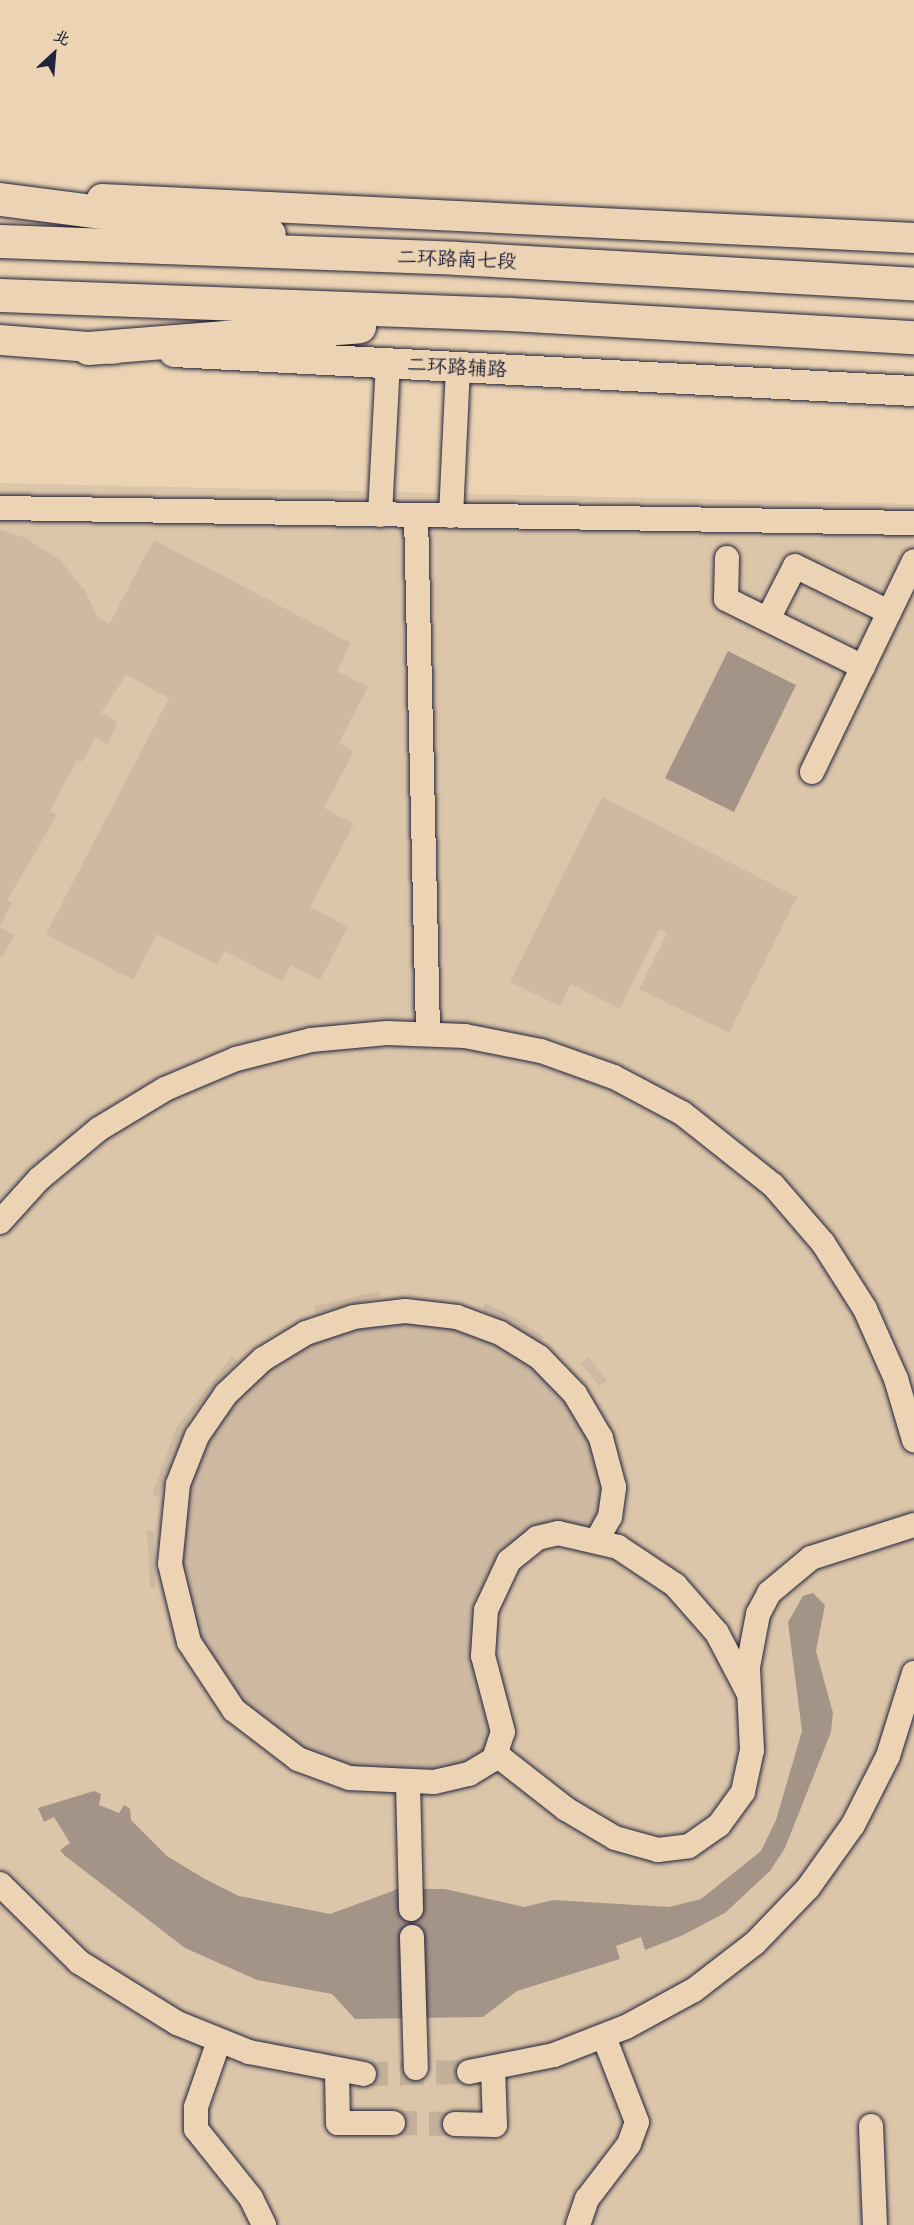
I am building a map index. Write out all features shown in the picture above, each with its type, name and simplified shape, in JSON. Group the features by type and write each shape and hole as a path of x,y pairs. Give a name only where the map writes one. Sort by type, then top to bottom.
{"highway":[{"path":"0,199 456,258"},
{"name":"二环路南七段","path":"0,241 456,258 914,284"},
{"path":"0,295 510,314 914,337"},
{"path":"88,348 510,314"}],"main road":[{"path":"0,194 914,238"},
{"name":"二环路辅路","path":"0,340 88,348 914,391"}],"street":[{"path":"380,515 388,363"},
{"path":"451,516 458,367"},
{"path":"0,508 914,523"},
{"path":"416,515 429,1033"},
{"path":"727,558 726,599 863,667"},
{"path":"812,772 914,561"},
{"path":"768,619 795,566 889,612"},
{"path":"0,1222 39,1179 99,1129 200,1073 311,1040 429,1033 503,1042 578,1062 648,1094 714,1135 773,1185 823,1244 865,1309 906,1383 914,1440"},
{"path":"597,1540 610,1517 614,1487 610,1462 590,1415 539,1357 479,1324 405,1311 338,1321 284,1345 226,1394 190,1451 172,1510 170,1564 189,1642 234,1710 275,1745 349,1778 408,1784 469,1774 497,1755 503,1732 489,1686 482,1631 492,1589 509,1561 537,1538 558,1533 597,1540 639,1557 675,1585 728,1648 748,1692"},
{"path":"497,1755 591,1826 643,1847 674,1850 719,1825 743,1792 752,1750 748,1692 758,1614 779,1580 812,1558 914,1525"},
{"path":"469,2072 493,2068 604,2037 661,2010 725,1967 808,1887 871,1791 913,1680"},
{"path":"408,1784 411,1909"},
{"path":"0,1884 50,1936 110,1985 219,2041 337,2071 364,2074"},
{"path":"412,1937 416,2068"},
{"path":"578,2225 587,2199 629,2144 638,2122 604,2037"},
{"path":"219,2041 195,2107 196,2129 251,2198 264,2225"},
{"path":"455,2124 495,2125 493,2068"},
{"path":"337,2071 338,2123 393,2123"},
{"path":"872,2126 875,2225"}],"shaded area":[{"path":"0,483 914,504 914,2225 0,2225"},
{"path":"0,530 26,538 60,560 86,592 97,617 109,624 154,540 351,643 337,671 368,687 339,743 354,751 324,808 354,824 310,907 348,927 320,980 291,965 282,981 225,951 217,965 157,934 133,980 46,934 169,698 126,675 101,713 118,722 107,744 95,738 82,762 77,760 50,811 57,815 7,900 12,903 0,926"},
{"path":"728,651 796,685 734,812 665,778"},
{"path":"602,797 797,897 729,1033 639,989 667,933 659,929 620,1009 571,984 560,1006 510,982"},
{"path":"0,927 15,935 2,958 0,957"},
{"path":"380,1291 380,1298 316,1313 314,1306"},
{"path":"485,1303 519,1320 544,1337 539,1344 482,1311"},
{"path":"380,1318 477,1329 554,1378 605,1463 599,1516 589,1525 557,1527 487,1586 496,1745 468,1768 433,1777 350,1772 257,1724 185,1615 178,1511 215,1417 287,1350"},
{"path":"232,1356 238,1361 190,1417 159,1497 152,1495 176,1428"},
{"path":"588,1357 607,1380 599,1386 581,1364"},
{"path":"147,1531 154,1531 156,1588 150,1588"},
{"path":"813,1593 825,1605 816,1651 833,1713 831,1732 785,1848 770,1871 725,1913 681,1936 645,1950 641,1937 616,1946 620,1959 517,1991 483,2017 355,2019 332,1994 257,1980 185,1948 64,1855 60,1850 70,1843 54,1817 44,1822 38,1808 94,1791 101,1794 99,1805 119,1813 124,1805 130,1809 131,1820 167,1856 205,1879 239,1896 330,1914 398,1889 445,1889 524,1907 553,1900 669,1907 701,1899 761,1851 776,1820 802,1731 788,1622 803,1596"}],"tunnel":[{"path":"364,2074 469,2072"},
{"path":"393,2123 455,2124"}]}
